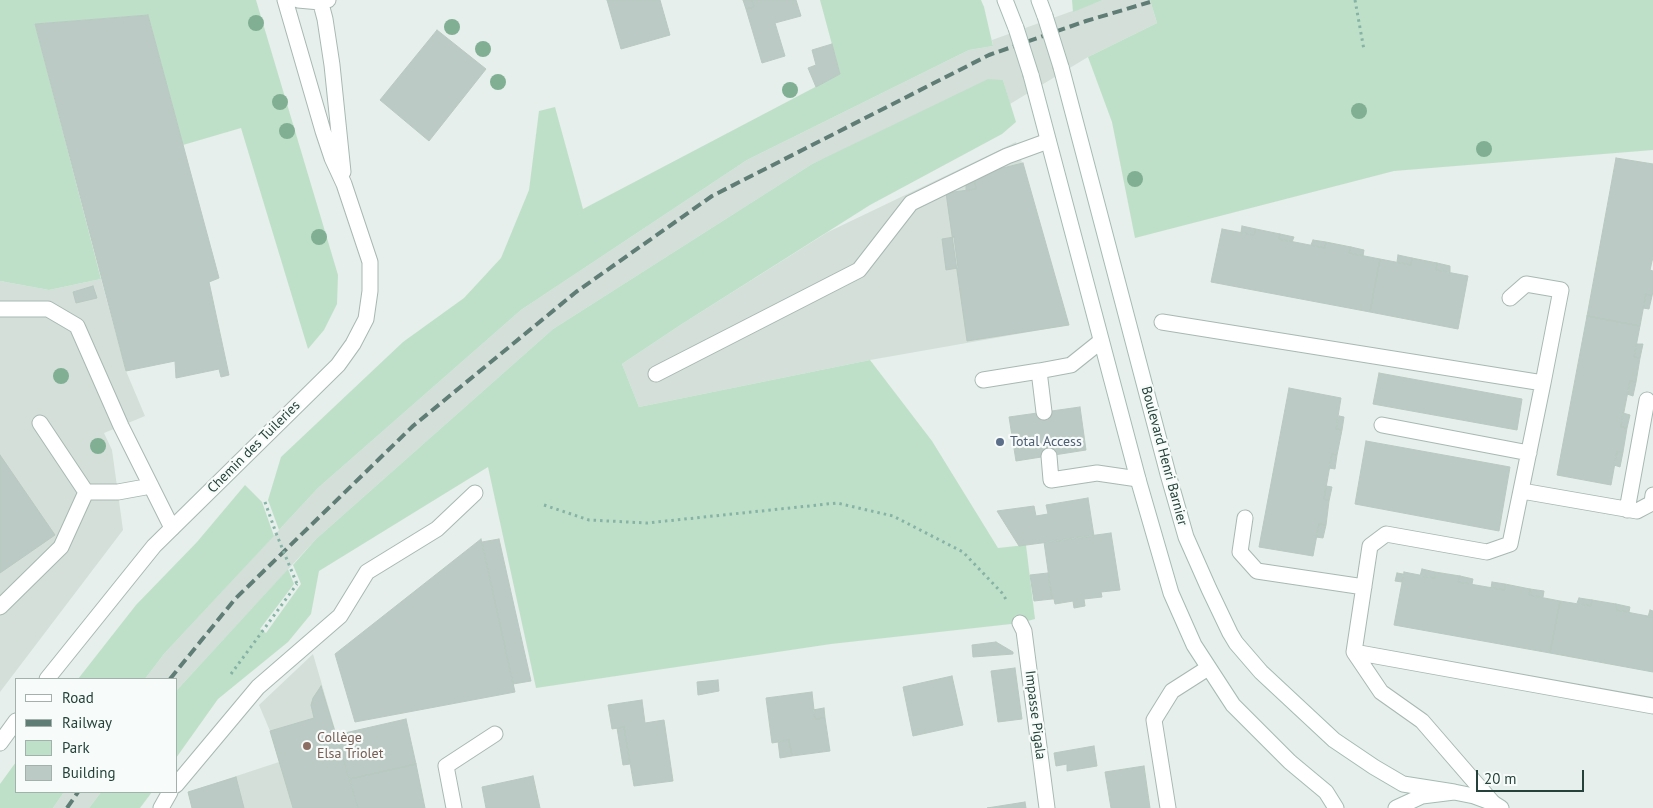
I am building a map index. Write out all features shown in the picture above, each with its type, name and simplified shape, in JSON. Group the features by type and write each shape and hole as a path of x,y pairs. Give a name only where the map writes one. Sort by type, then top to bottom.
{"street":[{"name":"Chemin des Tuileries","path":"48,678 154,546 338,365 353,344 366,319 370,291 370,262 344,184 332,158 323,131 285,0"},
{"name":"Chemin des Tuileries","path":"298,0 323,1 332,65 344,184"},
{"path":"1005,0 1031,75 1138,479 1171,593 1194,645 1233,705 1290,762 1326,792 1336,808"},
{"name":"Boulevard Henri Barnier","path":"1039,0 1061,67 1168,474 1184,528 1209,589 1233,638 1262,672 1334,740 1404,784 1474,796 1497,805"},
{"path":"656,374 859,270 911,203 1007,156 1048,141"},
{"path":"1497,805 1422,721 1381,692 1354,652 1370,546 1386,534 1487,552 1510,544 1561,290 1526,284 1510,298"},
{"path":"0,309 48,309 77,326 121,426 172,528"},
{"path":"1162,322 1543,384"},
{"path":"983,380 1072,366 1101,341"},
{"path":"1038,371 1044,412"},
{"path":"1627,510 1647,400"},
{"path":"40,423 86,492"},
{"path":"1382,424 1529,453"},
{"path":"1049,456 1051,480 1097,472 1138,479"},
{"path":"86,492 118,492 151,486"},
{"path":"1522,491 1636,511 1652,502 1653,496"},
{"path":"0,607 60,547 86,492"},
{"path":"178,783 258,687 340,616 367,572 437,529 475,493"},
{"path":"1245,518 1240,552 1257,571 1364,587"},
{"name":"Impasse Pigala","path":"1020,623 1024,631 1047,808"},
{"path":"1354,652 1653,706"},
{"path":"1168,808 1154,720 1172,691 1208,668"},
{"path":"0,743 15,722"},
{"path":"454,808 446,766 496,734"},
{"path":"1396,808 1422,796 1454,792"},
{"path":"162,808 170,793"}],"path":[{"path":"1355,0 1364,50"},
{"path":"236,667 298,584 265,502"},
{"path":"544,505 589,520 647,523 837,503 893,516 963,552 1002,593 1020,623"}],"shaded area":[{"path":"1103,0 1150,0 1157,23 1088,57 1010,104 1003,80 812,164 553,329 316,539 178,689 178,678 146,678 164,654 318,488 521,310 747,160 969,50 993,46 992,40"},
{"path":"1016,142 1069,325 870,360 639,407 622,364 828,232"},
{"path":"101,279 126,371 145,416 104,433 112,450 123,530 0,692 0,281 49,290"},
{"name":"Collège Elsa Triolet","path":"313,654 358,808 192,808 188,792 279,762 270,731 259,705"},
{"path":"63,793 100,793 89,808 53,808"}],"green space":[{"path":"0,0 256,0 338,275 337,304 324,330 308,349 241,128 183,145 148,15 35,24 101,279 49,290 0,281"},
{"path":"820,0 981,0 993,46 969,50 747,160 521,310 318,488 279,530 268,500 281,457 403,342 464,298 501,258 529,190 539,111 555,107 583,209 840,74"},
{"path":"1072,0 1103,0 1073,12"},
{"path":"1150,0 1653,0 1653,150 1394,171 1135,238 1112,122 1088,57 1157,23"},
{"path":"988,79 1003,80 1016,122 1002,134 870,205 622,364 639,407 870,360 932,441 998,548 1026,545 1035,619 1020,623 831,644 536,688 488,467 319,571 311,614 288,642 218,699 178,755 178,689 288,569 294,584 260,629 266,633 301,584 293,565 316,539 553,329 812,164"},
{"path":"245,485 262,502 274,536 164,654 146,678 79,678 136,605 197,542"},
{"path":"15,763 15,793 63,793 53,808 0,808 0,784"},
{"path":"100,793 151,793 140,808 89,808"}],"building":[{"path":"607,0 660,0 670,35 621,49"},
{"path":"743,0 752,0 754,7 746,9"},
{"path":"752,0 796,0 801,16 775,23 785,56 762,63 746,9 754,7"},
{"path":"148,15 219,278 209,282 229,375 221,377 219,369 176,378 175,361 126,371 35,24"},
{"path":"437,30 486,69 429,141 380,100"},
{"path":"832,44 840,74 816,87 808,68 816,65 812,50"},
{"path":"1616,158 1653,164 1653,257 1650,270 1653,271 1653,291 1652,296 1646,294 1640,326 1587,316"},
{"path":"1023,163 1069,325 967,341 946,193 976,189 974,175"},
{"path":"975,182 976,189 966,191 966,183"},
{"path":"1242,226 1256,229 1254,235 1241,232"},
{"path":"1222,229 1254,235 1256,229 1280,234 1279,239 1325,248 1326,242 1351,247 1349,253 1380,259 1370,312 1211,282"},
{"path":"1280,234 1294,237 1292,242 1279,239"},
{"path":"954,237 958,268 946,270 942,239"},
{"path":"1313,240 1326,242 1325,248 1311,245"},
{"path":"1351,247 1364,250 1363,256 1349,253"},
{"path":"1398,255 1412,258 1411,265 1397,262"},
{"path":"1412,258 1437,263 1436,270 1468,276 1458,329 1370,312 1380,259 1411,265"},
{"path":"1437,263 1450,266 1450,272 1436,270"},
{"path":"93,286 97,298 76,303 73,292"},
{"path":"1646,294 1652,296 1649,309 1643,308"},
{"path":"1587,316 1640,326 1634,357 1640,358 1636,382 1630,381 1621,427 1627,428 1623,452 1617,452 1611,485 1557,475"},
{"path":"1637,344 1643,344 1640,358 1634,357"},
{"path":"1379,373 1522,399 1517,430 1373,404"},
{"path":"1630,381 1636,382 1633,396 1627,394"},
{"path":"1289,388 1341,398 1336,429 1342,430 1337,455 1332,454 1324,499 1329,501 1326,525 1319,524 1313,556 1259,547"},
{"path":"1080,407 1086,450 1016,461 1009,417"},
{"path":"1623,413 1630,415 1627,428 1621,427"},
{"path":"1339,416 1344,417 1342,430 1336,429"},
{"path":"1366,441 1510,467 1499,531 1355,504"},
{"path":"1617,452 1623,452 1620,467 1614,465"},
{"path":"1332,454 1337,455 1335,469 1329,468"},
{"path":"0,455 55,535 0,573"},
{"path":"1326,486 1332,487 1329,501 1324,499"},
{"path":"1088,498 1094,536 1019,546 997,511 1034,506 1036,516 1048,514 1046,505"},
{"path":"1319,524 1326,525 1323,538 1316,537"},
{"path":"1111,533 1120,590 1101,592 1102,597 1084,599 1085,606 1074,608 1073,601 1055,604 1054,599 1052,599 1044,542"},
{"path":"481,539 515,692 355,722 335,654"},
{"path":"499,539 531,681 513,684 482,542"},
{"path":"1422,569 1435,572 1435,578 1420,576"},
{"path":"1404,572 1435,578 1435,572 1460,576 1458,582 1505,590 1505,584 1530,589 1529,595 1560,601 1550,653 1394,625"},
{"path":"1048,573 1052,599 1034,601 1030,575"},
{"path":"1397,573 1403,574 1402,582 1395,581"},
{"path":"1460,576 1473,579 1472,584 1458,582"},
{"path":"1492,582 1505,584 1505,590 1491,588"},
{"path":"1530,589 1544,591 1543,597 1529,595"},
{"path":"1579,598 1592,600 1591,606 1577,603"},
{"path":"1592,600 1616,604 1616,610 1653,617 1653,672 1550,653 1560,601 1591,606"},
{"path":"1616,604 1630,607 1629,612 1616,610"},
{"path":"1650,610 1653,611 1653,617 1648,617"},
{"path":"996,642 1013,652 1013,654 973,657 972,645"},
{"path":"1015,668 1022,719 998,722 991,671"},
{"path":"952,676 963,725 913,736 903,687"},
{"path":"718,680 719,691 698,695 697,682"},
{"path":"321,686 358,808 293,808 270,731 314,718 311,705"},
{"path":"812,692 815,719 825,718 830,751 792,756 789,740 772,743 766,698"},
{"path":"642,700 645,723 664,720 673,781 634,786 624,727 612,729 608,705"},
{"path":"824,708 825,718 815,719 813,710"},
{"path":"406,719 416,764 350,779 336,735"},
{"path":"624,727 630,764 623,765 617,728"},
{"path":"789,740 792,756 780,758 778,741"},
{"path":"1094,746 1097,766 1067,771 1067,764 1056,766 1054,753"},
{"path":"416,764 425,808 358,808 350,779"},
{"path":"1144,766 1150,808 1111,808 1105,772"},
{"path":"533,776 540,808 486,808 482,787"},
{"path":"236,777 244,808 192,808 188,792"},
{"path":"1025,802 1026,808 987,808"}],"railway":[{"path":"171,678 235,599 413,426 576,292 712,196 989,55 1086,21 1150,2"},
{"path":"67,808 77,793"}],"place":[{"name":"Total Access","path":"1000,442"},
{"name":"Collège Elsa Triolet","path":"307,746"}]}
